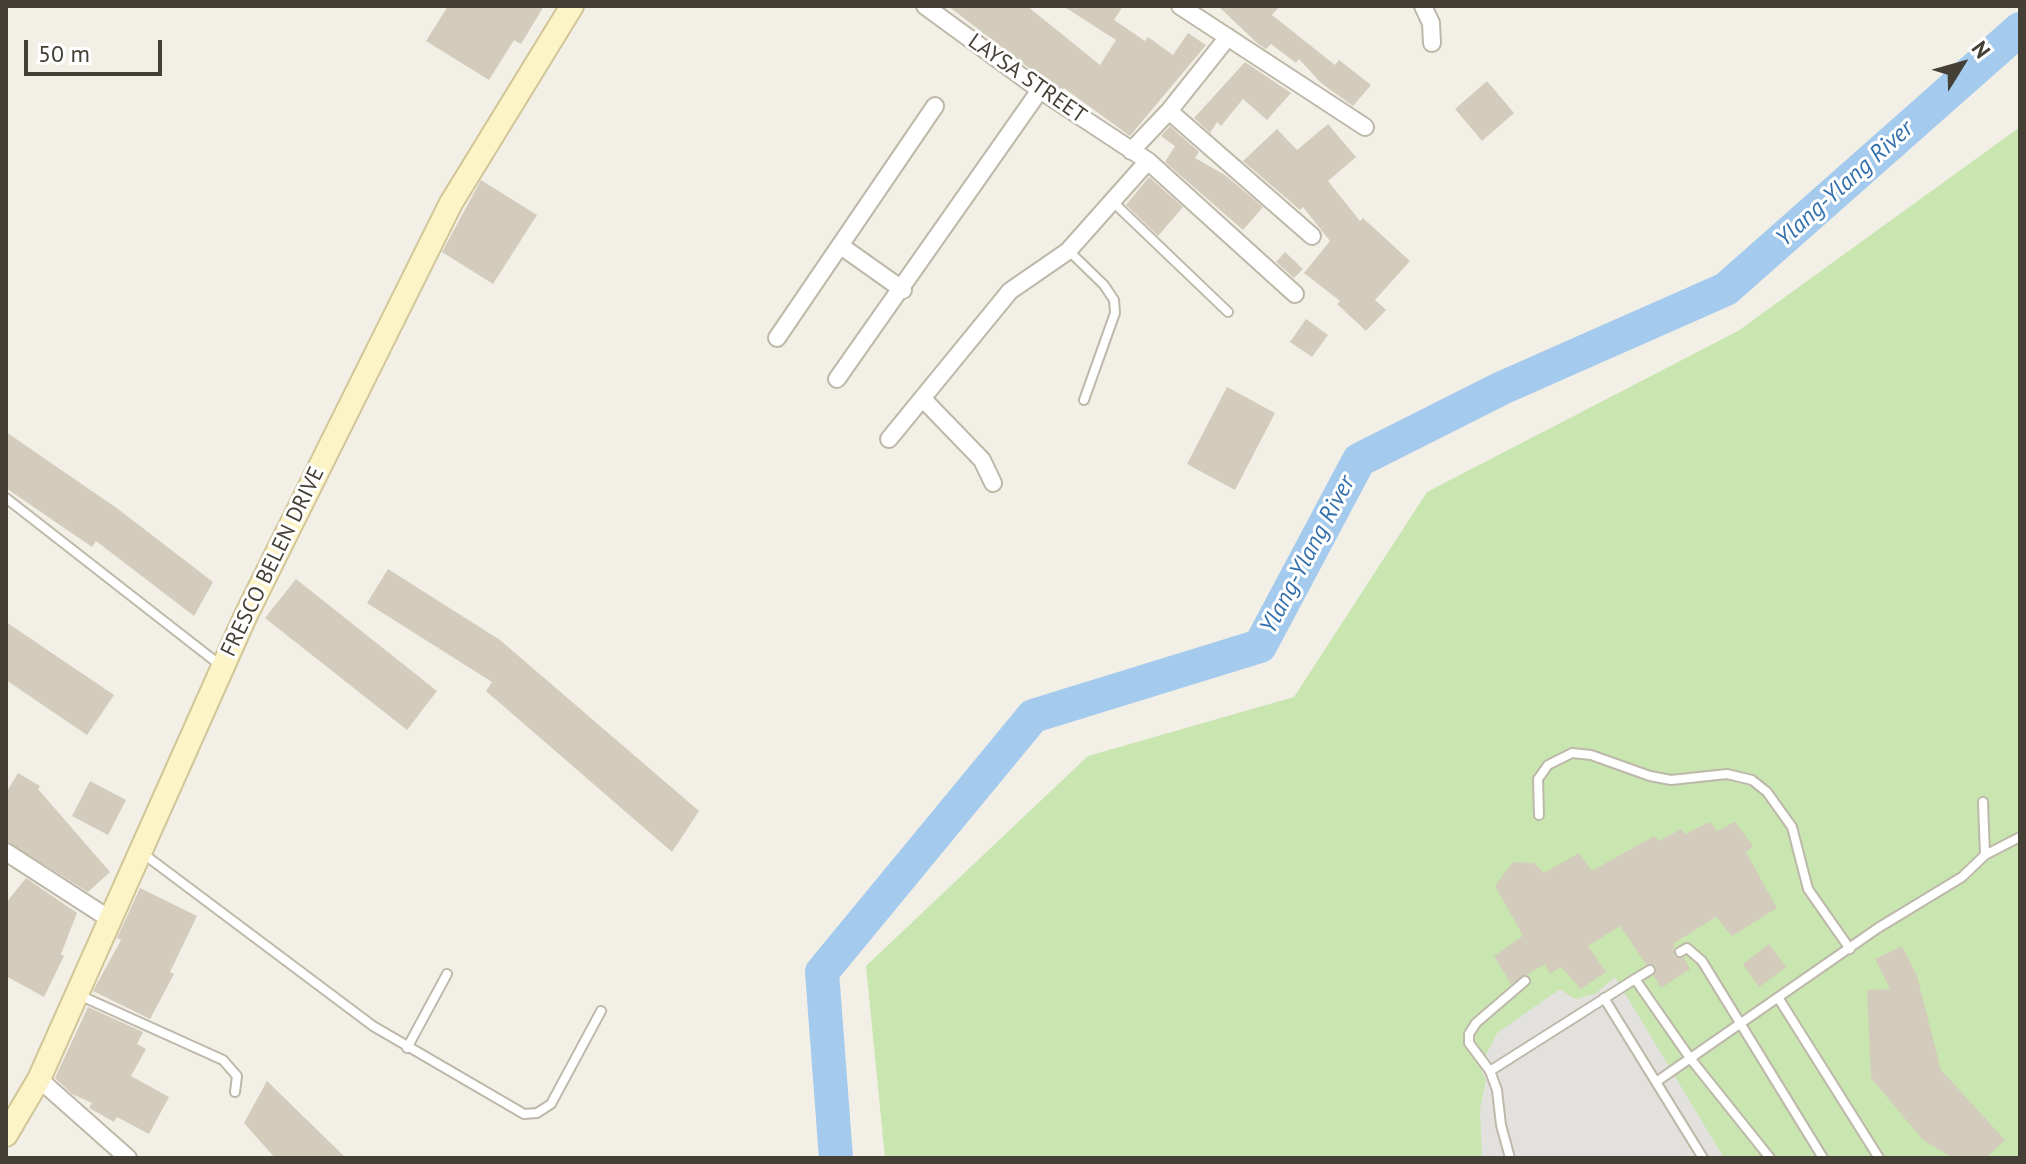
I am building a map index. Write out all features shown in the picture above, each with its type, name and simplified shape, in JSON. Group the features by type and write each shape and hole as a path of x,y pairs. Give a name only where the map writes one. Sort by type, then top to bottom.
{"street":[{"name":"FRESCO BELEN DRIVE","path":"6,1135 39,1079 138,850 222,667 451,203 572,6"},
{"name":"LAYSA STREET","path":"925,6 1040,90 1148,161 1295,294"},
{"path":"1180,6 1365,127"},
{"path":"1423,6 1431,23 1432,43"},
{"path":"1131,151 1169,111 1228,37"},
{"path":"837,379 903,290 1040,90"},
{"path":"777,338 935,106"},
{"path":"1169,111 1312,236"},
{"path":"889,439 1010,291 1068,251 1148,161"},
{"path":"841,246 903,290"},
{"path":"923,399 982,460 993,483"},
{"path":"6,852 108,918"},
{"path":"39,1079 128,1158"}],"lane":[{"path":"1112,201 1228,312"},
{"path":"1068,251 1104,285 1114,300 1115,313 1084,400"},
{"path":"6,498 222,667"},
{"path":"1539,815 1538,779 1548,765 1572,753 1591,755 1650,776 1671,780 1727,774 1752,780 1767,792 1792,827 1808,889 1850,949"},
{"path":"1983,802 1985,855"},
{"path":"1656,1082 1878,928 1962,877 1985,855 2020,837"},
{"path":"138,850 407,1048 524,1114 537,1113 551,1104 601,1011"},
{"path":"1680,952 1687,948 1695,951 1823,1158"},
{"path":"1490,1071 1650,970"},
{"path":"407,1048 447,974"},
{"path":"1635,979 1690,1058 1770,1158"},
{"path":"1510,1158 1501,1125 1497,1090 1490,1071 1469,1043 1469,1034 1476,1023 1525,981"},
{"path":"75,993 223,1060 237,1076 235,1092"},
{"path":"1604,998 1703,1158"},
{"path":"1779,999 1879,1158"}],"green space":[{"path":"2020,127 2020,1158 885,1158 866,966 1088,756 1294,697 1427,492 1738,331"}],"shaded area":[{"path":"1615,977 1724,1158 1482,1158 1480,1109 1486,1080 1480,1067 1497,1033 1560,989 1575,999 1595,994"}],"building":[{"path":"448,6 544,6 521,44 514,40 489,80 426,41"},
{"path":"948,6 1027,6 1100,65 1116,40 1063,6 1123,6 1114,20 1145,41 1148,37 1173,55 1188,33 1206,45 1130,136 1064,88 1061,91 1046,81"},
{"path":"1218,6 1280,6 1272,15 1335,65 1339,60 1371,85 1353,106 1321,83 1299,59 1296,63 1271,44 1266,49 1257,43"},
{"path":"1245,62 1291,93 1267,120 1243,99 1221,126 1217,122 1210,133 1194,118"},
{"path":"1487,81 1514,113 1482,141 1455,109"},
{"path":"1328,124 1356,157 1328,181 1360,221 1363,218 1410,261 1375,300 1386,310 1366,331 1337,304 1340,301 1304,273 1330,241 1303,207 1300,210 1243,161 1277,129 1297,150"},
{"path":"1170,126 1199,152 1195,158 1225,175 1263,207 1243,230 1165,162 1175,146 1161,136"},
{"path":"1149,177 1183,207 1158,236 1126,205"},
{"path":"481,180 537,215 493,284 442,252"},
{"path":"1285,252 1303,269 1294,278 1276,262"},
{"path":"1306,319 1328,335 1312,357 1290,342"},
{"path":"1227,387 1275,413 1235,490 1187,464"},
{"path":"6,432 118,509 213,582 194,616 96,541 92,547 6,488"},
{"path":"388,569 500,640 699,811 672,852 486,691 492,682 367,603"},
{"path":"296,579 437,691 407,730 265,618"},
{"path":"6,622 114,695 87,735 6,680"},
{"path":"18,773 40,786 38,789 110,872 88,892 6,841 6,793"},
{"path":"90,781 126,800 108,835 72,816"},
{"path":"1710,822 1717,831 1735,822 1753,846 1746,852 1777,908 1732,936 1716,917 1674,943 1674,956 1684,958 1690,969 1661,988 1654,976 1656,966 1646,964 1620,926 1588,946 1606,972 1581,989 1561,967 1550,974 1545,964 1511,984 1494,956 1523,936 1495,886 1513,862 1534,863 1544,873 1579,853 1592,871 1654,836 1659,841 1681,829 1685,834"},
{"path":"26,878 77,913 61,954 64,956 44,997 6,976 6,903"},
{"path":"140,888 197,916 170,972 174,974 150,1019 93,991 121,940 117,938"},
{"path":"1769,944 1786,967 1759,987 1743,964"},
{"path":"1902,946 1917,976 1941,1070 2005,1140 1986,1158 1953,1158 1923,1140 1871,1078 1867,990 1890,989 1875,959"},
{"path":"88,1007 143,1032 137,1044 146,1049 131,1076 169,1097 149,1134 117,1117 114,1122 89,1108 92,1103 72,1094 55,1078"},
{"path":"267,1081 346,1158 275,1158 244,1123"}],"waterway":[{"name":"Ylang-Ylang River","path":"836,1158 822,972 1033,716 1260,646 1359,460 1502,388 1726,289 2020,29"}]}
